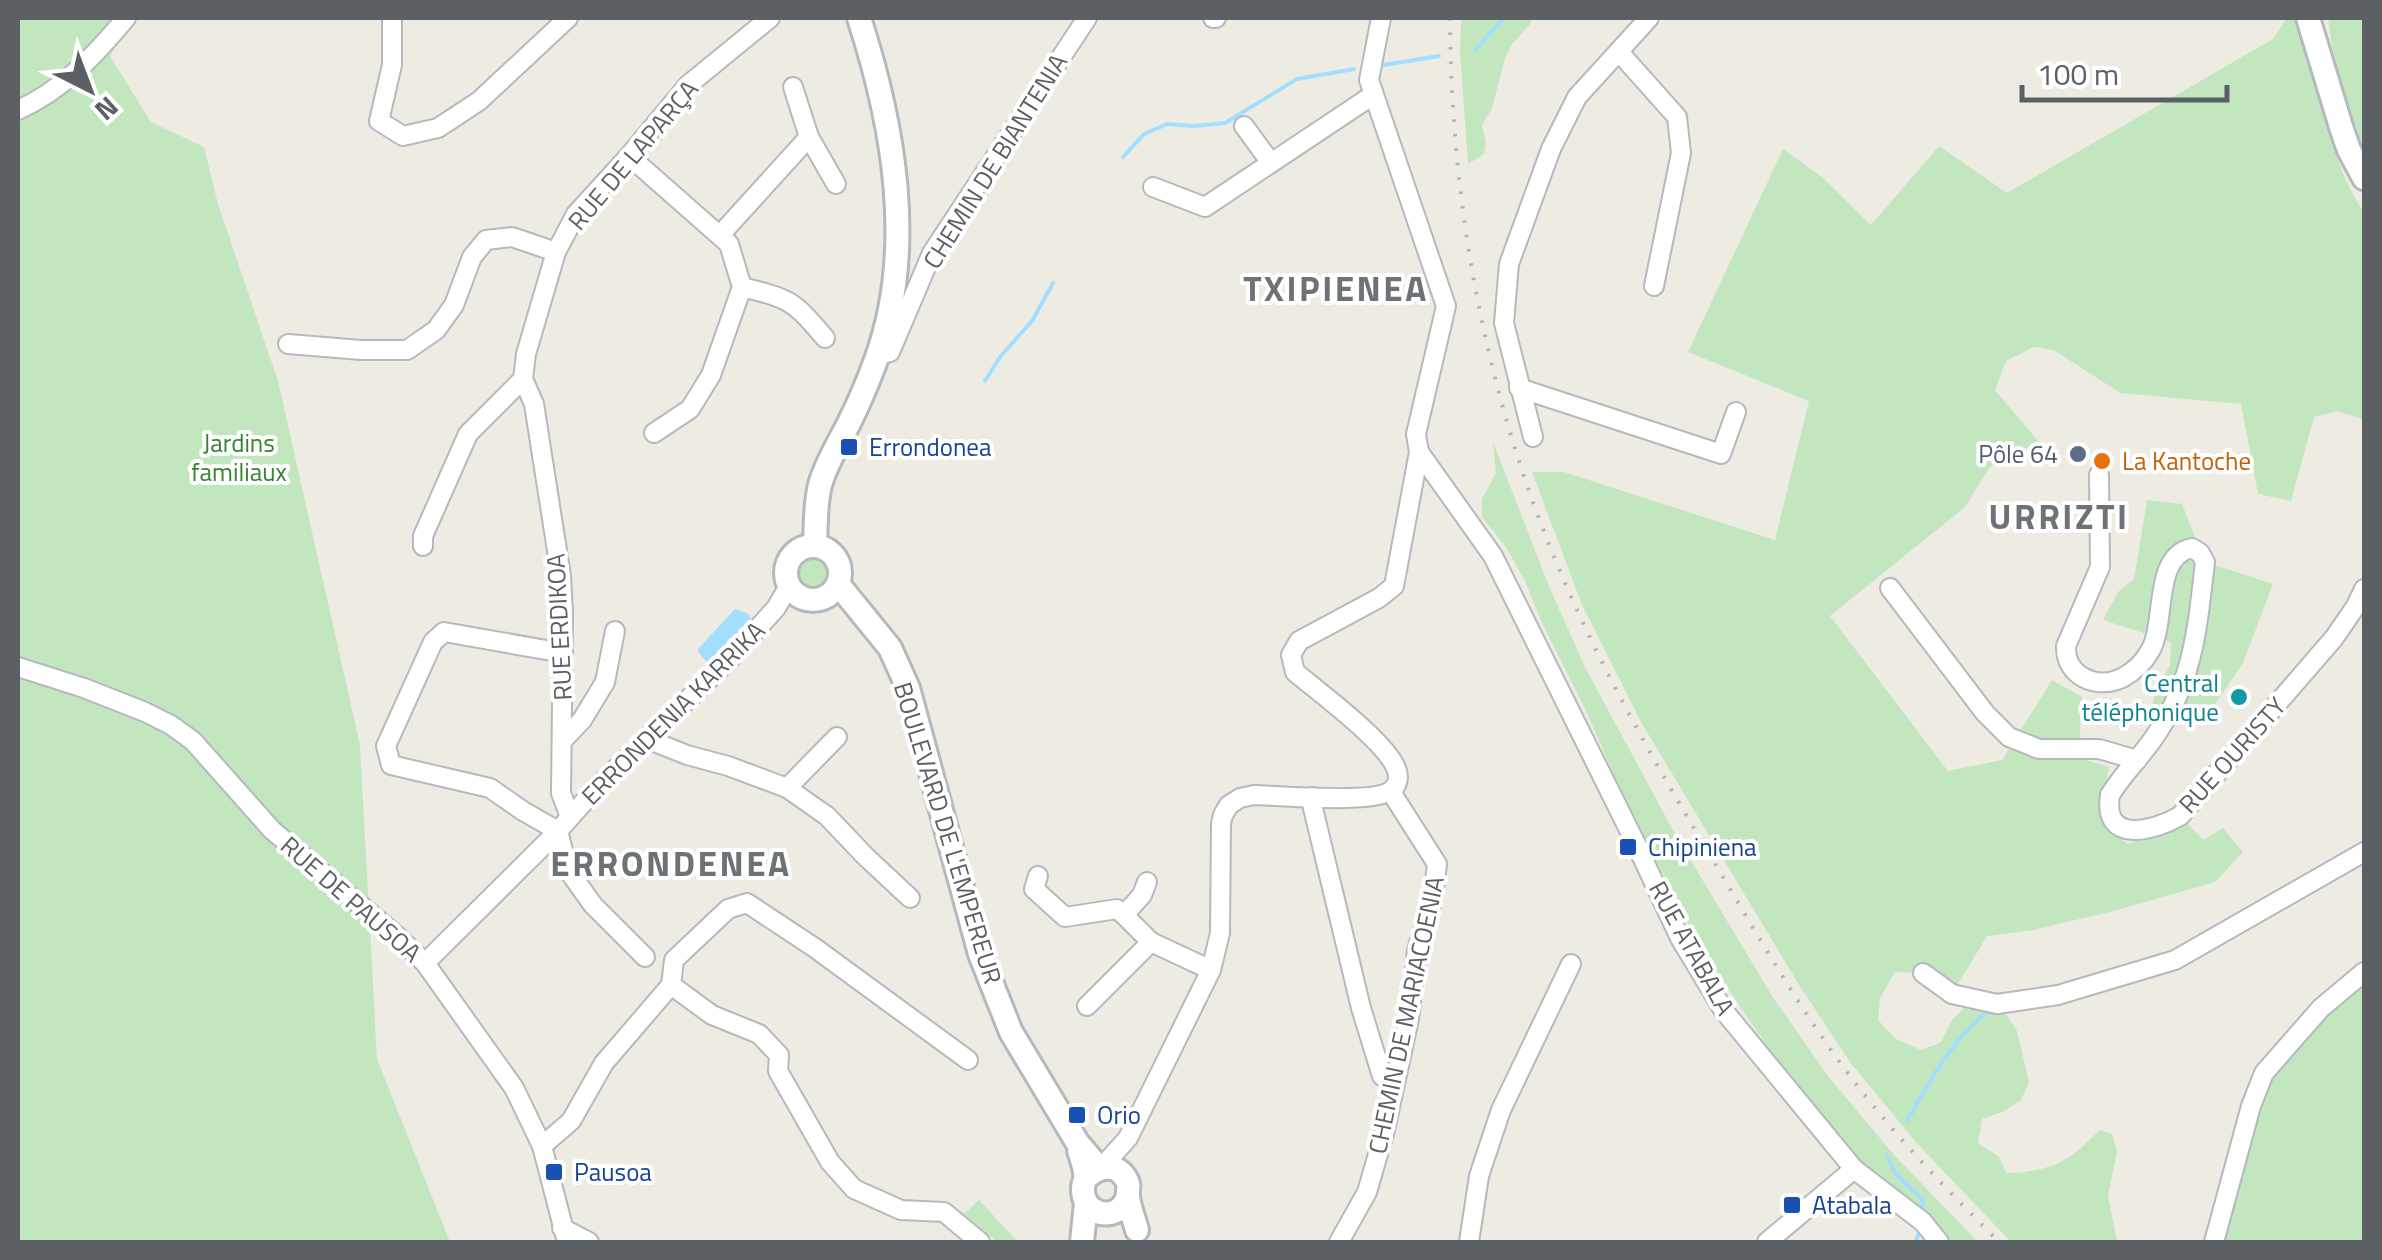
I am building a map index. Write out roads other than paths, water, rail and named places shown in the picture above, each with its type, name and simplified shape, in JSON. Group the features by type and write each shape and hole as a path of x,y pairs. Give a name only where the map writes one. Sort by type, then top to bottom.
{"main road":[{"path":"838,584 820,600 808,600 789,586 786,572 790,558 801,548 815,546 819,487 878,356 895,286 899,219 893,171 875,66 860,18"},
{"path":"2308,18 2349,150 2364,178"},
{"name":"BOULEVARD DE L'EMPEREUR","path":"815,546 836,557 841,570 838,584 890,648 908,688 980,954 1011,1032 1105,1189"},
{"path":"1082,1241 1105,1189 1142,1236"}],"street":[{"path":"18,110 43,99 94,56 126,18"},
{"path":"392,18 392,65 379,121 402,136 438,128 478,101 568,18"},
{"name":"RUE DE LAPARÇA","path":"523,378 526,354 556,252 576,214 688,86 770,18"},
{"name":"CHEMIN DE BIANTENIA","path":"878,356 890,352 932,252 1088,18"},
{"path":"1105,1189 1211,970 1220,932 1221,824 1229,805 1254,796 1367,798 1391,792 1398,783 1397,770 1380,745 1296,672 1291,656 1299,641 1394,586 1419,452 1416,434 1446,306 1369,80 1381,18"},
{"path":"1532,437 1504,323 1509,264 1550,149 1577,97 1649,18"},
{"path":"1619,52 1677,117 1681,153 1654,286"},
{"path":"793,87 809,137 836,184"},
{"path":"1152,187 1205,207 1373,95"},
{"path":"1244,126 1271,163"},
{"path":"720,235 809,137"},
{"path":"629,156 728,244 742,287 711,374 690,409 654,434"},
{"path":"288,344 407,350 436,330 454,305 472,258 486,240 512,237 556,252"},
{"path":"742,287 787,298 825,338"},
{"path":"423,546 423,536 468,434 523,378"},
{"name":"RUE ERDIKOA","path":"523,378 534,404 561,576 561,793 568,870 593,906 645,957"},
{"path":"1519,388 1721,454 1736,412"},
{"name":"RUE ATABALA","path":"1419,452 1493,556 1680,938 1724,1011 1854,1168 1923,1222 1939,1242"},
{"name":"RUE OURISTY","path":"2098,476 2100,567 2066,646 2066,657 2076,673 2098,683 2111,682 2132,672 2154,646 2173,557 2192,548 2205,562 2190,667 2168,716 2110,795 2108,806 2121,828 2134,831 2180,816 2334,638 2364,589"},
{"name":"ERRONDENIA KARRIKA","path":"425,963 598,786 731,658 776,608 789,586"},
{"path":"1890,588 1985,713 2009,736 2039,748 2099,749 2137,760"},
{"path":"562,740 582,720 605,682 615,631"},
{"path":"563,653 444,632 432,642 386,746 391,765 490,788 523,811 564,824"},
{"name":"RUE DE PAUSOA","path":"18,667 84,688 171,725 193,741 272,830 425,963 514,1088 542,1146 564,1235"},
{"path":"787,788 837,737"},
{"path":"648,739 787,788 827,816 910,898"},
{"name":"CHEMIN DE MARIACOENIA","path":"1339,1242 1366,1192 1395,1082 1410,1019 1417,950 1433,898 1437,864 1391,792"},
{"path":"1312,797 1361,1008 1382,1076 1395,1082"},
{"path":"1923,973 1952,994 1997,1004 2058,996 2176,960 2364,852"},
{"path":"1038,876 1034,889 1065,917 1117,909 1151,942 1211,970"},
{"path":"1124,914 1142,895 1147,882"},
{"path":"542,1146 571,1120 604,1063 671,985 674,960 728,910 747,903 968,1060"},
{"path":"1087,1006 1151,942"},
{"path":"1469,1242 1479,1176 1501,1110 1571,964"},
{"path":"2214,1242 2251,1106 2264,1073 2321,1008 2364,972"},
{"path":"671,985 712,1015 759,1034 778,1055 778,1071 830,1162 854,1190 901,1210 944,1212 980,1242"},
{"path":"1767,1242 1854,1168"},
{"path":"564,1235 590,1242"}],"water":[{"path":"735,609 751,619 729,648 709,665 698,649"}],"waterway":[{"path":"1475,50 1504,18"},
{"path":"1384,65 1439,56"},
{"path":"1123,157 1144,134 1167,124 1225,123 1297,79 1354,69"},
{"path":"985,381 1032,321 1053,283"},
{"path":"1907,1121 1953,1047 1990,1010"},
{"path":"1887,1156 1895,1173 1922,1199 1923,1209"},
{"path":"1915,1242 1920,1232"}],"railway":[{"path":"1450,18 1456,152 1488,350 1525,479 1565,583 1644,741 1814,1026 1887,1123 1999,1242"}],"place":[{"name":"Errondonea","path":"849,447"},
{"name":"Pôle 64","path":"2078,454"},
{"name":"La Kantoche","path":"2102,461"},
{"name":"Central téléphonique","path":"2239,697"},
{"name":"Chipiniena","path":"1628,847"},
{"name":"Orio","path":"1077,1115"},
{"name":"Pausoa","path":"554,1172"},
{"name":"Atabala","path":"1792,1205"}],"district":[{"name":"TXIPIENEA","path":"1336,288"},
{"name":"URRIZTI","path":"2059,516"},
{"name":"ERRONDENEA","path":"671,863"}],"park label":[{"name":"Jardins familiaux","path":"239,458"}]}
